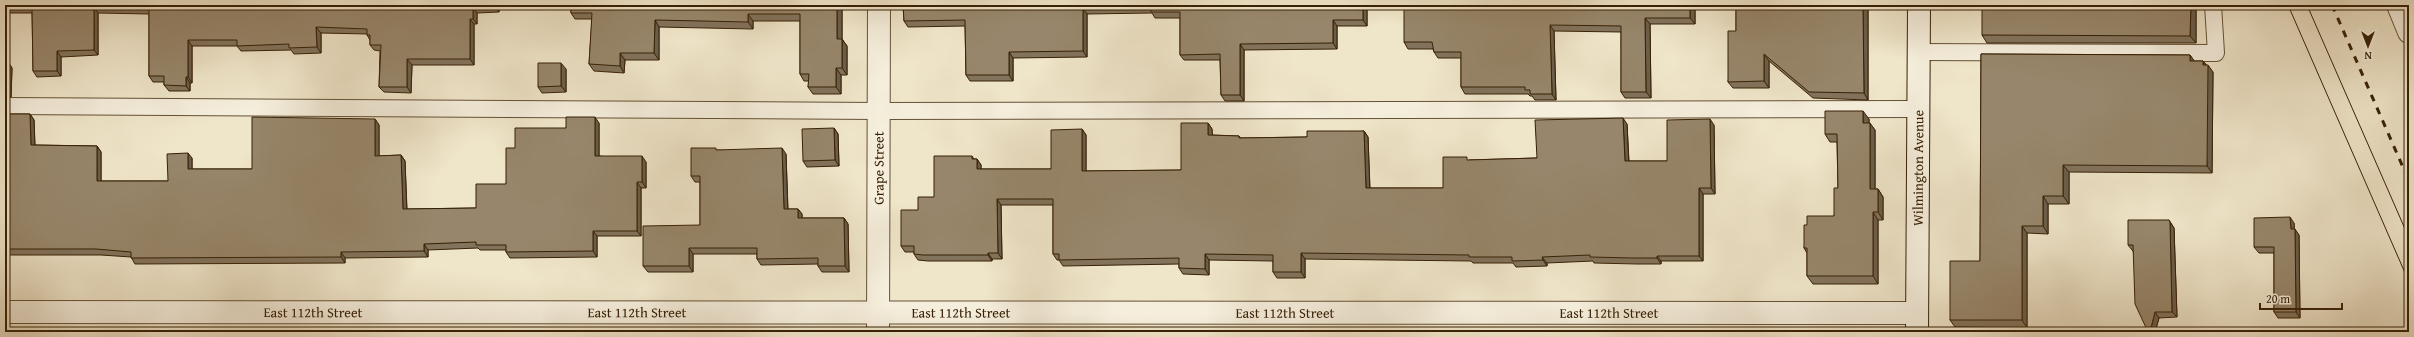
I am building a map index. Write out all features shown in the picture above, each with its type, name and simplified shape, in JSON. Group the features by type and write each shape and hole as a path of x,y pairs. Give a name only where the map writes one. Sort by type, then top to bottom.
{"street":[{"name":"Grape Street","path":"878,323 879,5"},
{"name":"Wilmington Avenue","path":"1917,323 1919,5"},
{"path":"2398,5 2409,32"},
{"name":"East 112th Street","path":"5,312 878,323 1917,323"}],"lane":[{"path":"1919,52 2216,53 2213,5"},
{"path":"5,106 879,111 1918,109"}],"building":[{"path":"5,5 495,6 473,7 473,19 470,19 470,59 407,59 407,87 379,87 381,45 370,45 370,35 367,35 367,29 316,27 317,47 289,48 289,44 237,46 237,40 188,40 188,77 186,77 186,86 164,85 164,76 149,76 149,8 94,7 94,50 57,51 57,71 33,71 32,7 5,7"},
{"path":"571,5 837,5 837,39 842,39 842,68 836,68 836,87 808,87 809,74 800,74 800,14 748,14 748,22 655,20 654,53 620,53 620,66 589,64 592,13 571,13"},
{"path":"903,5 1363,5 1363,20 1333,20 1333,43 1240,44 1240,95 1221,95 1220,54 1180,55 1180,12 1151,12 1151,7 1083,8 1083,51 1009,52 1009,75 966,75 965,20 904,21"},
{"path":"1404,5 1690,5 1690,18 1645,18 1646,92 1621,92 1621,26 1550,25 1552,94 1530,94 1530,90 1525,90 1525,87 1461,87 1461,52 1434,52 1432,42 1404,42"},
{"path":"1736,5 1863,5 1864,93 1809,92 1764,54 1764,81 1728,82 1728,31 1736,31"},
{"path":"1982,5 2191,5 2190,36 1982,35"},
{"path":"1981,54 2190,55 2190,61 2203,61 2203,65 2208,65 2207,166 2063,165 2063,196 2043,196 2043,226 2022,226 2022,320 1950,320 1950,261 1980,261"},
{"path":"5,62 8,62 7,91 5,91"},
{"path":"538,63 561,63 561,86 538,87"},
{"path":"5,110 6,114 30,114 31,145 97,146 97,181 168,181 167,154 188,153 188,169 252,169 252,117 375,119 375,156 401,155 403,209 476,208 476,184 506,184 506,148 515,148 515,128 566,128 566,117 595,117 595,156 642,156 642,182 637,182 637,231 593,231 593,251 506,252 506,245 476,245 476,242 424,244 424,251 341,252 341,257 131,258 131,252 96,249 5,249"},
{"path":"1825,111 1863,111 1863,123 1870,123 1870,189 1878,189 1878,212 1873,212 1873,276 1807,276 1807,248 1804,248 1804,225 1807,225 1807,216 1834,216 1834,188 1838,188 1837,134 1825,134"},
{"path":"1623,118 1625,161 1667,161 1667,120 1710,119 1711,188 1699,188 1699,256 1657,256 1657,258 1633,258 1590,257 1590,255 1542,257 1543,260 1512,261 1512,257 1469,257 1469,255 1301,253 1301,272 1273,272 1273,255 1205,254 1205,269 1179,268 1179,258 1059,260 1059,254 1053,254 1053,199 997,199 998,253 988,253 988,255 923,255 914,254 914,246 901,246 901,210 918,210 918,197 934,197 934,156 972,156 972,159 977,159 977,169 1051,169 1051,130 1082,129 1082,171 1181,170 1181,123 1208,123 1208,135 1239,136 1239,138 1307,137 1307,131 1364,131 1366,188 1443,188 1443,157 1467,157 1467,160 1537,158 1535,120"},
{"path":"834,128 835,160 803,161 802,129"},
{"path":"691,148 716,148 716,150 782,148 784,209 798,209 798,218 844,218 845,266 818,266 818,258 757,259 757,248 689,248 689,266 643,266 643,226 700,225 700,176 691,176"},
{"path":"2290,217 2291,229 2295,229 2296,312 2274,312 2274,247 2254,247 2254,218"},
{"path":"2128,220 2169,220 2170,222 2172,312 2155,312 2150,332 2148,332 2135,304 2133,245 2128,245"}],"tram line":[{"path":"2288,5 2409,282"},
{"path":"2307,5 2409,238"}],"railway":[{"path":"2332,5 2409,181"}]}
